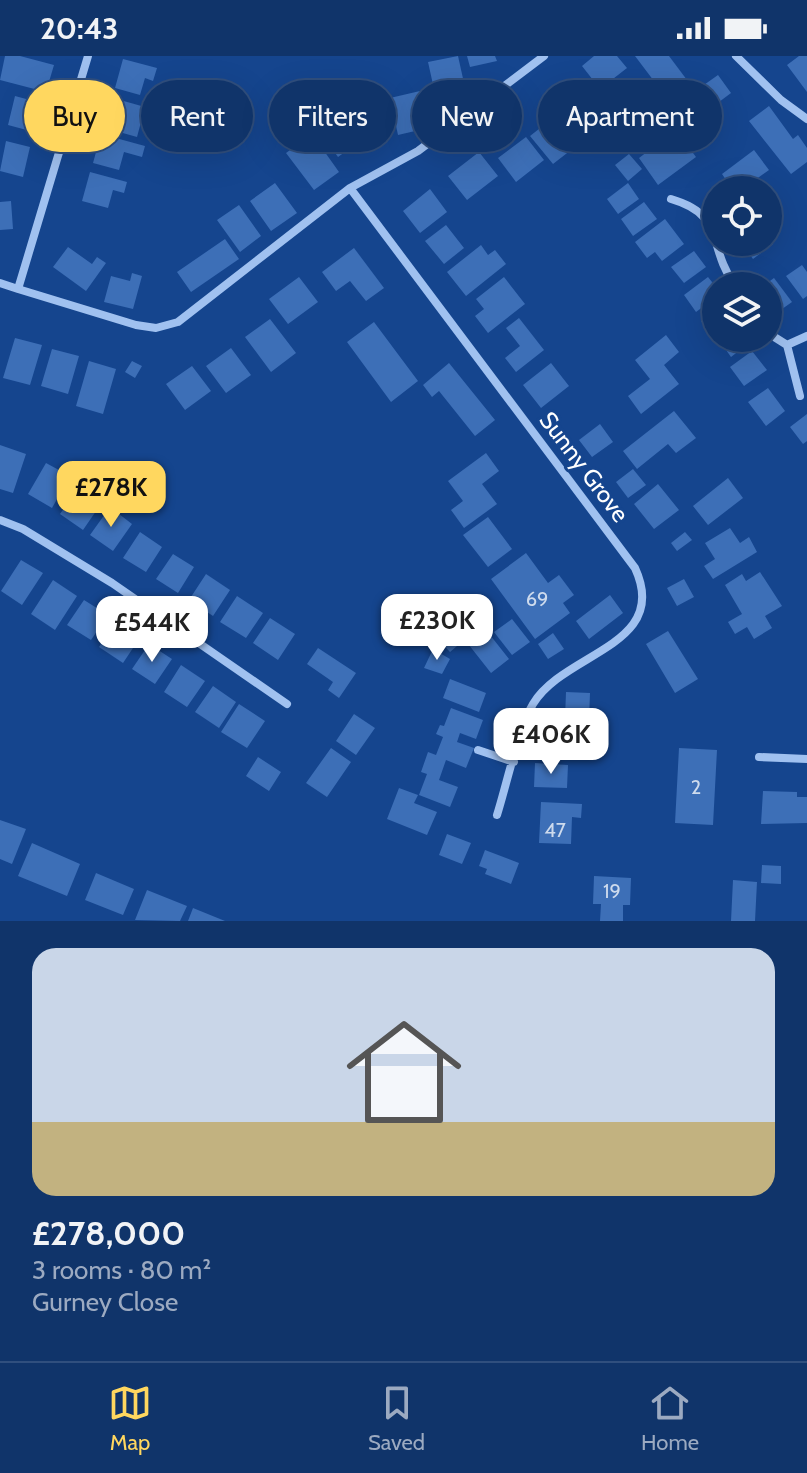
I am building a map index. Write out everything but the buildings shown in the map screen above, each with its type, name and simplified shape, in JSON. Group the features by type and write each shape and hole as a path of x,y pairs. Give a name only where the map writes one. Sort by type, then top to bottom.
{"street":[{"path":"18,289 88,56"},
{"path":"0,283 156,328 178,322 350,188 418,151 544,56"},
{"path":"736,56 781,100 807,119"},
{"name":"Sunny Grove","path":"350,188 626,555 645,589 643,611 632,628 558,681 533,704 497,815"},
{"path":"671,199 702,210"},
{"path":"787,345 807,336"},
{"path":"782,342 787,345 800,396"},
{"path":"0,520 23,529 112,583 287,704"},
{"path":"478,750 514,762"},
{"path":"759,757 807,759"}]}
